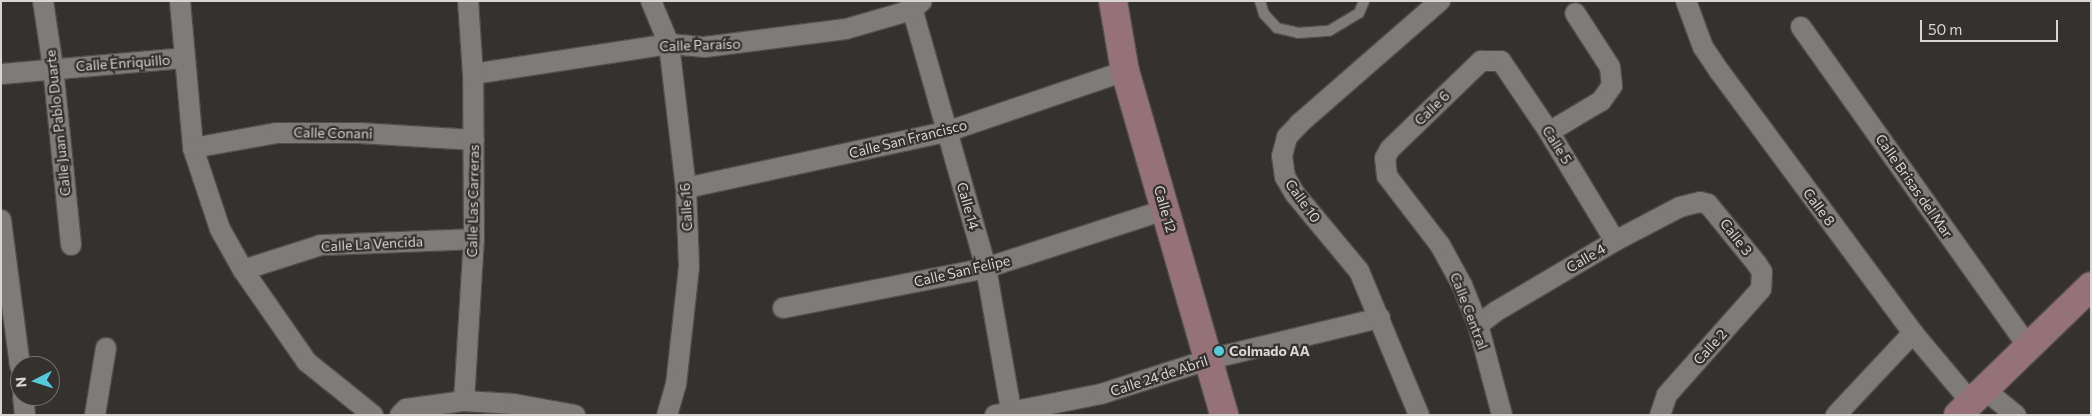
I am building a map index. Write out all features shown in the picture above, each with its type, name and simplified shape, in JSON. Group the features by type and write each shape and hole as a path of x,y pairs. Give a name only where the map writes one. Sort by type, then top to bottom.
{"main road":[{"name":"Calle 12","path":"1113,1 1125,71 1210,359 1224,415"},
{"path":"1971,402 2027,345 2091,286"}],"street":[{"name":"Calle Juan Pablo Duarte","path":"42,1 53,67 72,245"},
{"path":"180,1 193,148 220,230 243,270 306,362 373,415"},
{"name":"Calle Las Carreras","path":"464,401 474,239 473,74 468,1"},
{"name":"Calle 16","path":"651,1 669,44 686,188 687,293 676,384 667,415"},
{"name":"Calle 10","path":"1419,415 1359,271 1295,194 1286,177 1282,156 1287,137 1300,123 1440,1"},
{"name":"Calle 8","path":"1686,1 1703,47 1720,72 1913,333 1971,402 2016,415"},
{"name":"Calle Paraíso","path":"473,74 669,44 705,47 846,29 915,4"},
{"name":"Calle 14","path":"915,4 946,132 986,268 1006,414"},
{"path":"1549,132 1601,101 1612,86 1610,67 1575,13"},
{"name":"Calle Brisas del Mar","path":"1801,27 2027,345"},
{"name":"Calle Enriquillo","path":"1,74 53,67 184,58"},
{"name":"Calle 5","path":"1491,59 1500,61 1509,70 1615,241"},
{"name":"Calle 6","path":"1384,167 1390,149 1474,67 1491,59"},
{"name":"Calle San Francisco","path":"686,188 946,132 1125,71"},
{"name":"Calle Conani","path":"193,148 276,133 360,132 474,140"},
{"name":"Calle Central","path":"1384,167 1392,184 1440,245 1462,285 1478,325 1502,415"},
{"name":"Calle 4","path":"1478,325 1495,312 1615,241 1680,207 1700,202"},
{"name":"Calle 3","path":"1700,202 1715,210 1758,264 1763,280"},
{"name":"Calle San Felipe","path":"783,308 986,268 1165,210"},
{"path":"1,220 19,356"},
{"name":"Calle La Vencida","path":"243,270 321,245 474,239"},
{"name":"Calle 2","path":"1660,415 1667,395 1758,294 1763,280"},
{"name":"Calle 24 de Abril","path":"1006,414 1101,394 1210,359 1380,318"},
{"path":"1836,415 1913,333"},
{"path":"95,415 106,348"},
{"path":"400,415 406,410 464,401 514,404 575,415"}],"lane":[{"path":"1260,1 1264,14 1277,28 1298,33 1329,31 1359,12 1364,1"}],"place":[{"name":"Colmado AA","path":"1219,351"}]}
